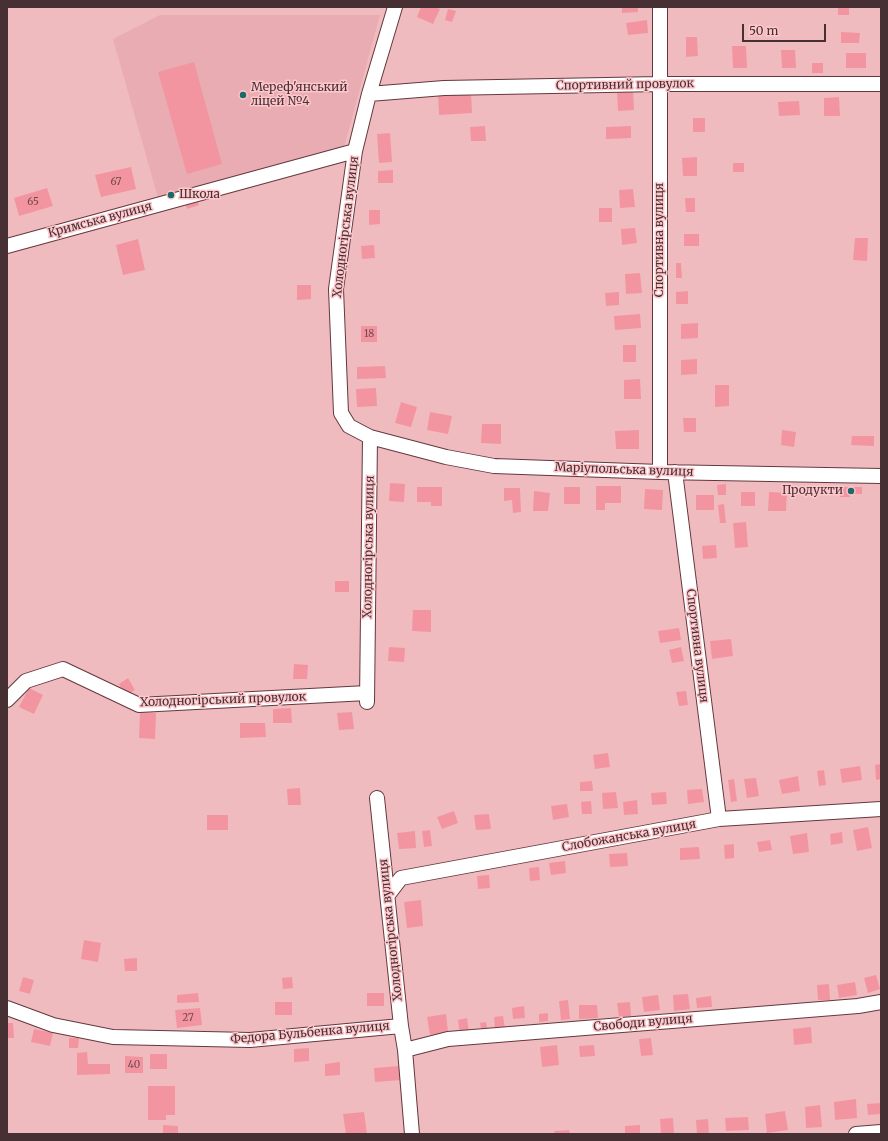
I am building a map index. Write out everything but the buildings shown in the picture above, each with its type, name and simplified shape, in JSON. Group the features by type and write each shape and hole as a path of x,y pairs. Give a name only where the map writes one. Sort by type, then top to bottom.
{"street":[{"name":"Холодногірська вулиця","path":"367,697 370,437 349,426 341,413 336,290 355,151 369,94 395,7"},
{"name":"Спортивна вулиця","path":"660,7 660,472"},
{"name":"Спортивний провулок","path":"369,94 444,88 660,84 881,84"},
{"name":"Кримська вулиця","path":"7,246 355,151"},
{"name":"Маріупольська вулиця","path":"370,437 446,457 494,466 660,472 881,476"},
{"name":"Спортивна вулиця","path":"675,472 719,819"},
{"name":"Холодногірський провулок","path":"7,700 26,681 64,669 139,705 367,697"},
{"name":"Холодногірська вулиця","path":"377,798 401,1026 405,1050 412,1134"},
{"name":"Слобожанська вулиця","path":"388,895 401,878 719,819 881,809"},
{"name":"Свободи вулиця","path":"405,1050 448,1039 858,1006 881,1002"},
{"name":"Федора Бульбенка вулиця","path":"7,1008 53,1025 112,1037 250,1040 401,1026"},
{"path":"856,1134 881,1132"}],"shaded area":[{"name":"Мереф'янський ліцей №4","path":"160,15 380,15 343,151 158,198 113,39"}],"place":[{"name":"Мереф'янський ліцей №4","path":"243,95"},
{"name":"Школа","path":"171,195"},
{"name":"Продукти","path":"851,491"}]}
